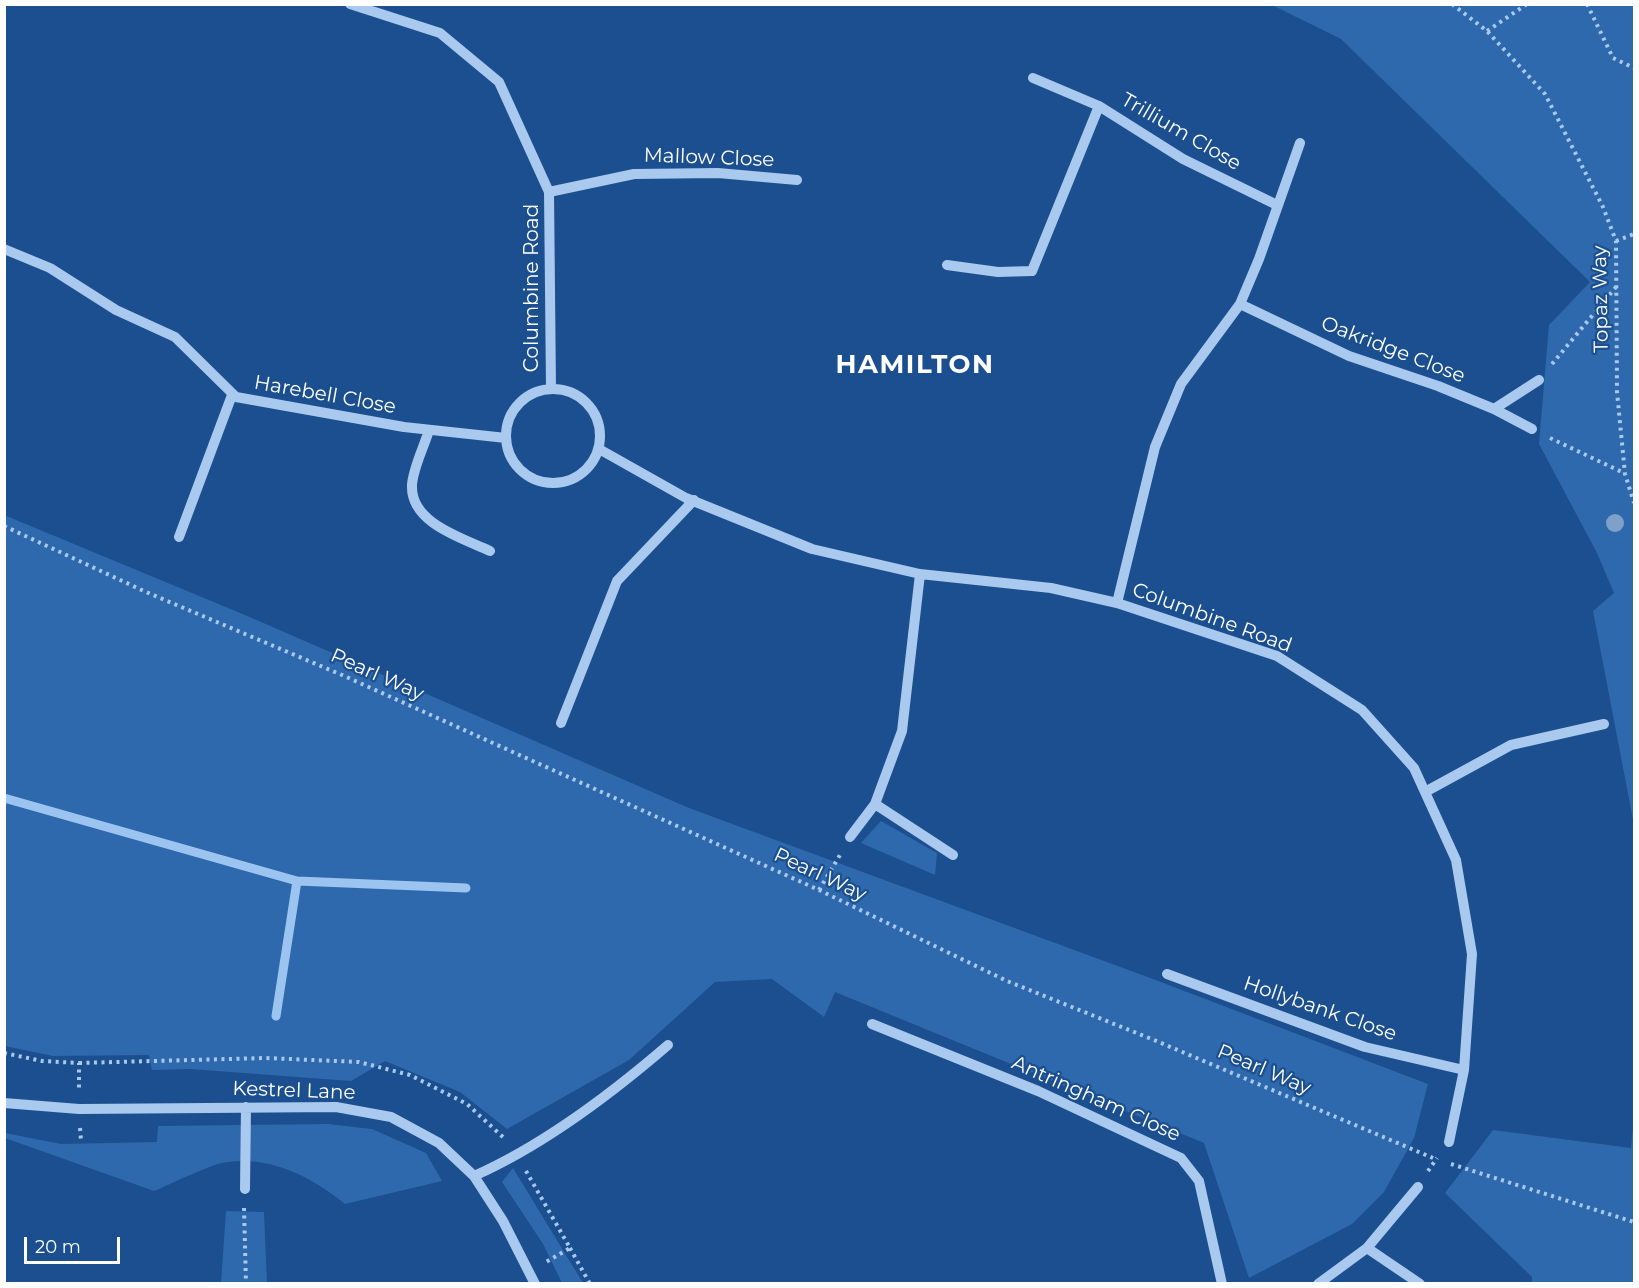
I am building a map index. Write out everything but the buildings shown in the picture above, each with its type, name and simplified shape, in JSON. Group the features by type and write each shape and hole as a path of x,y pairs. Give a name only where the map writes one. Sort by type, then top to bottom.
{"street":[{"name":"Columbine Road","path":"350,4 440,33 499,82 549,192 551,388"},
{"path":"1033,78 1099,106"},
{"name":"Trillium Close","path":"947,265 998,272 1032,271 1099,106 1183,159 1277,205"},
{"path":"1118,603 1155,447 1181,384 1240,304 1259,259 1299,143"},
{"name":"Mallow Close","path":"549,192 634,174 718,173 797,180"},
{"name":"Harebell Close","path":"4,249 50,268 116,310 175,337 232,395 296,410 429,430 506,438"},
{"name":"Oakridge Close","path":"1240,304 1349,356 1494,409 1532,429"},
{"path":"1494,409 1539,380"},
{"name":"Columbine Road","path":"506,438 508,419 517,405 539,391 551,388 567,390 580,397 592,408 600,424 599,449 694,500 812,549 920,574 1051,588 1118,603 1277,656 1362,710 1414,768 1456,860 1472,954 1464,1070 1449,1142"},
{"path":"179,537 232,395"},
{"path":"429,430 412,485 417,508 439,526 490,552"},
{"path":"506,438 507,449 521,471 547,483 574,479 587,469 599,449"},
{"path":"561,723 618,581 694,500"},
{"path":"850,837 875,804 902,731 920,574"},
{"path":"1425,792 1511,746 1604,724"},
{"path":"875,804 953,855"},
{"name":"Hollybank Close","path":"1167,974 1365,1047 1464,1070"},
{"name":"Antringham Close","path":"872,1024 1038,1091 1181,1158 1199,1181 1222,1284"},
{"path":"474,1176 501,1164 554,1131 637,1071 668,1045"},
{"name":"Kestrel Lane","path":"4,1103 79,1109 336,1107 391,1117 439,1143 474,1176 503,1221 535,1284"},
{"path":"245,1189 246,1107"},
{"path":"1318,1284 1367,1248 1418,1187"},
{"path":"1367,1248 1420,1284"}],"path":[{"name":"Topaz Way","path":"1452,4 1487,31 1545,94 1602,207 1616,241 1617,392 1625,474 1635,503"},
{"path":"1487,31 1527,4"},
{"path":"1587,4 1613,58 1635,68"},
{"path":"1616,241 1635,234"},
{"path":"1539,380 1616,286"},
{"path":"1532,429 1625,474"},
{"name":"Pearl Way","path":"4,526 146,592 353,680 819,890 1007,981 1154,1040 1436,1159 1635,1222"},
{"path":"819,890 850,837"},
{"path":"4,1053 42,1061 79,1063 81,1140"},
{"path":"1418,1187 1449,1142"},
{"path":"245,1189 246,1284"},
{"path":"570,1248 590,1284"}],"shaded area":[{"path":"1272,5 1634,5 1634,825 1593,611 1614,593 1597,553 1539,444 1549,325 1590,282 1341,39"},
{"path":"4,515 245,615 689,808 1153,979 1428,1084 1414,1138 1384,1192 1352,1224 1249,1278 1204,1143 835,992 824,1017 772,979 715,982 629,1060 507,1129 460,1092 385,1061 351,1081 190,1069 152,1070 149,1055 53,1056 5,1046"},
{"path":"881,821 937,853 935,875 861,843"},
{"path":"1634,1117 1634,1283 1532,1283 1532,1277 1445,1193 1493,1130 1631,1148"},
{"path":"328,1124 372,1129 426,1153 442,1181 345,1204 305,1177 275,1166 243,1161 227,1162 210,1167 154,1191 5,1138 5,1133 61,1144 157,1142 158,1126"},
{"path":"513,1168 583,1283 562,1283 543,1244 502,1182"},
{"path":"226,1211 264,1212 267,1283 221,1283"}],"waterway":[{"path":"4,798 297,881 466,888"},
{"path":"276,1016 297,881"}],"district":[{"name":"HAMILTON","path":"915,365"}]}
